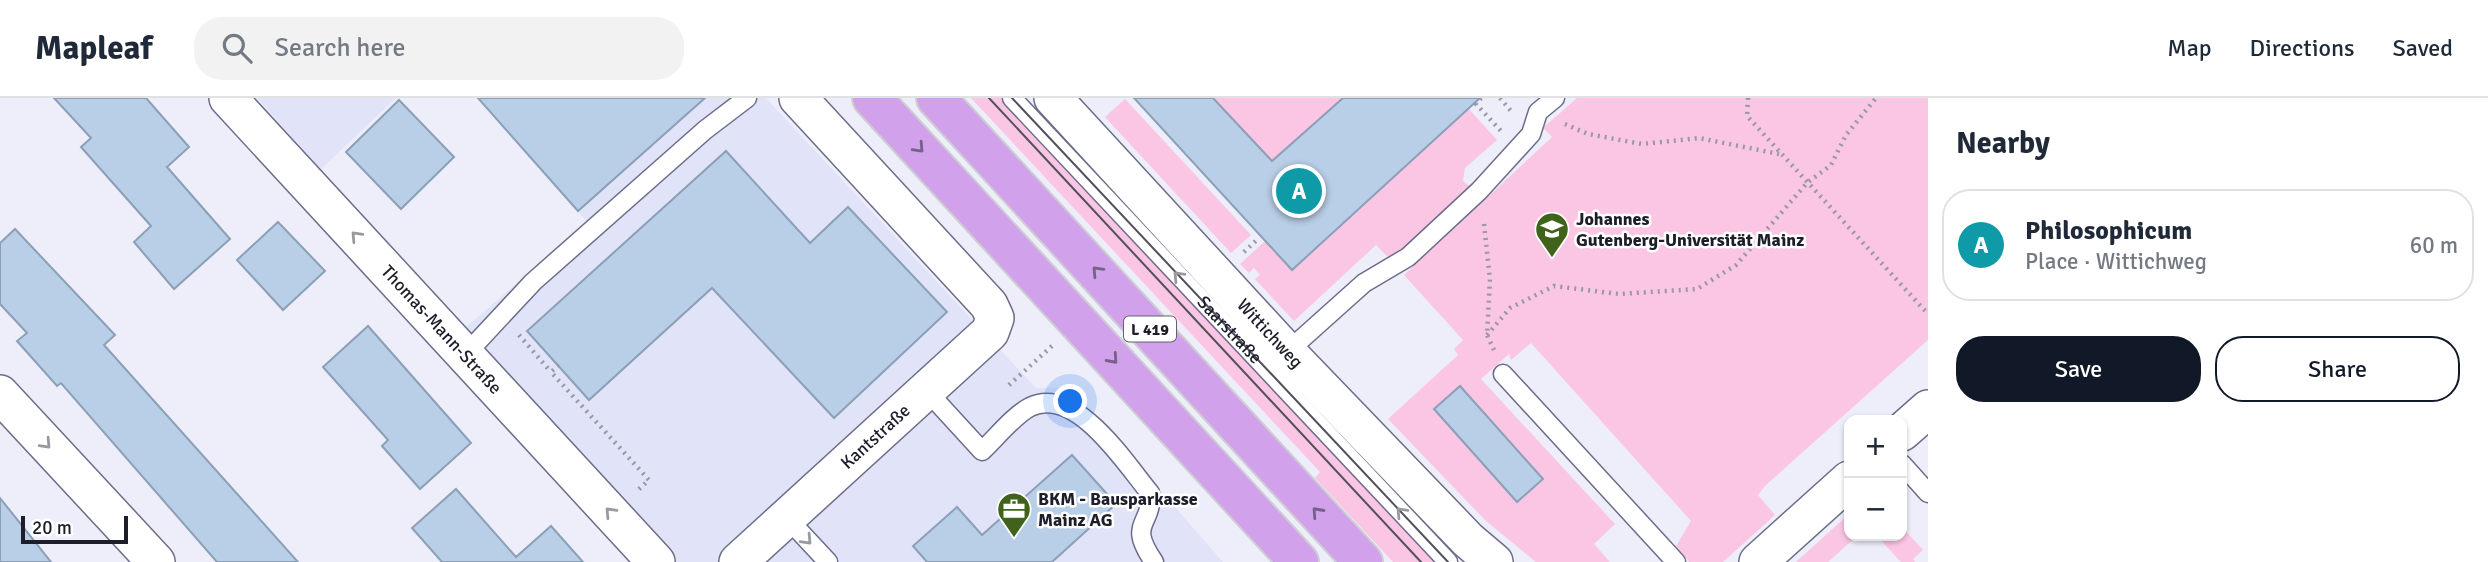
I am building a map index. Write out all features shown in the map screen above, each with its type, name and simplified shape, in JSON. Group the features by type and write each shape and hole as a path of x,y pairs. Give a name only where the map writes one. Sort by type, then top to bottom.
{"highway":[{"name":"L 419","path":"872,98 1299,562"},
{"name":"L 419","path":"936,98 1363,562"}],"street":[{"name":"Thomas-Mann-Straße","path":"228,98 656,562"},
{"name":"Kantstraße","path":"738,562 990,332 995,318 989,305 798,98"},
{"name":"Wittichweg","path":"1053,98 1287,352 1468,540 1494,562"},
{"path":"0,394 156,562"},
{"path":"1907,427 1928,408"},
{"path":"1758,562 1844,485"}],"lane":[{"path":"465,355 533,282 705,130 747,98"},
{"name":"Saarstraße","path":"1012,98 1448,562"},
{"path":"1287,352 1364,283 1408,257 1479,191 1531,134 1538,112 1555,98"},
{"path":"1503,374 1676,562"},
{"path":"927,391 982,451 1029,407 1059,404 1092,423 1150,493 1150,502 1140,525 1143,545 1154,562"},
{"path":"1907,470 1928,493"},
{"path":"787,518 828,562"}],"path":[{"path":"1748,98 1747,116 1928,314"},
{"path":"1479,191 1490,279 1488,335 1510,308 1554,286 1619,294 1697,289 1736,265 1807,183 1831,165 1846,135 1876,98"},
{"path":"1538,112 1588,134 1642,144 1699,138 1780,154"},
{"path":"1250,247 1259,238"},
{"path":"516,332 649,480 612,514"},
{"path":"1008,386 1059,340"},
{"path":"551,372 559,365"}],"shaded area":[{"path":"257,98 396,98 321,169"},
{"path":"478,98 766,98 1036,388 1070,387 1223,562 674,562 465,328 587,222"},
{"path":"971,98 1003,98 1438,562 1393,562 1315,478 1320,472"},
{"path":"1213,98 1343,98 1272,161"},
{"path":"1577,98 1928,98 1928,340 1765,486 1758,495 1775,515 1723,562 1689,562 1676,546 1691,521 1531,343 1511,360 1509,354 1481,379 1615,524 1594,544 1610,562 1536,562 1486,521 1388,419 1458,355 1454,349 1463,340 1404,275 1552,137 1543,128"},
{"path":"1125,99 1251,235 1231,253 1105,117"},
{"path":"1468,108 1497,140 1465,168 1463,181 1472,188 1391,260 1376,245 1294,321 1255,279 1260,275 1254,268 1249,273 1240,264 1265,241 1293,270"},
{"path":"1844,519 1844,541 1851,541 1828,562 1796,562"},
{"path":"1907,532 1923,550 1913,559 1915,562 1901,562 1882,541 1907,541"}],"building":[{"path":"54,98 146,98 189,147 167,167 230,239 174,289 134,242 151,226 81,147 91,138"},
{"path":"478,98 705,98 578,211"},
{"path":"1134,98 1213,98 1272,161 1343,98 1480,98 1292,270"},
{"path":"399,100 454,157 401,209 346,152"},
{"path":"726,151 810,243 848,207 947,312 834,418 712,288 589,400 527,331"},
{"path":"278,222 325,271 283,310 237,260"},
{"path":"15,229 115,335 104,345 298,562 217,562 61,383 57,386 17,341 27,333 0,304 0,243"},
{"path":"368,326 471,443 420,489 382,446 388,440 323,367"},
{"path":"1460,386 1543,479 1517,502 1434,409"},
{"path":"1072,455 1116,504 1052,562 927,562 913,546 957,507 982,535"},
{"path":"456,489 516,557 551,526 583,562 442,562 412,528"},
{"path":"0,498 51,562 0,562"}],"tram line":[{"path":"989,98 1421,562"},
{"path":"1012,98 1448,562"}],"place":[{"name":"Philosophicum","path":"1299,191"},
{"name":"Johannes Gutenberg-Universität Mainz","path":"1552,259"},
{"name":"BKM - Bausparkasse Mainz AG","path":"1014,539"}]}
